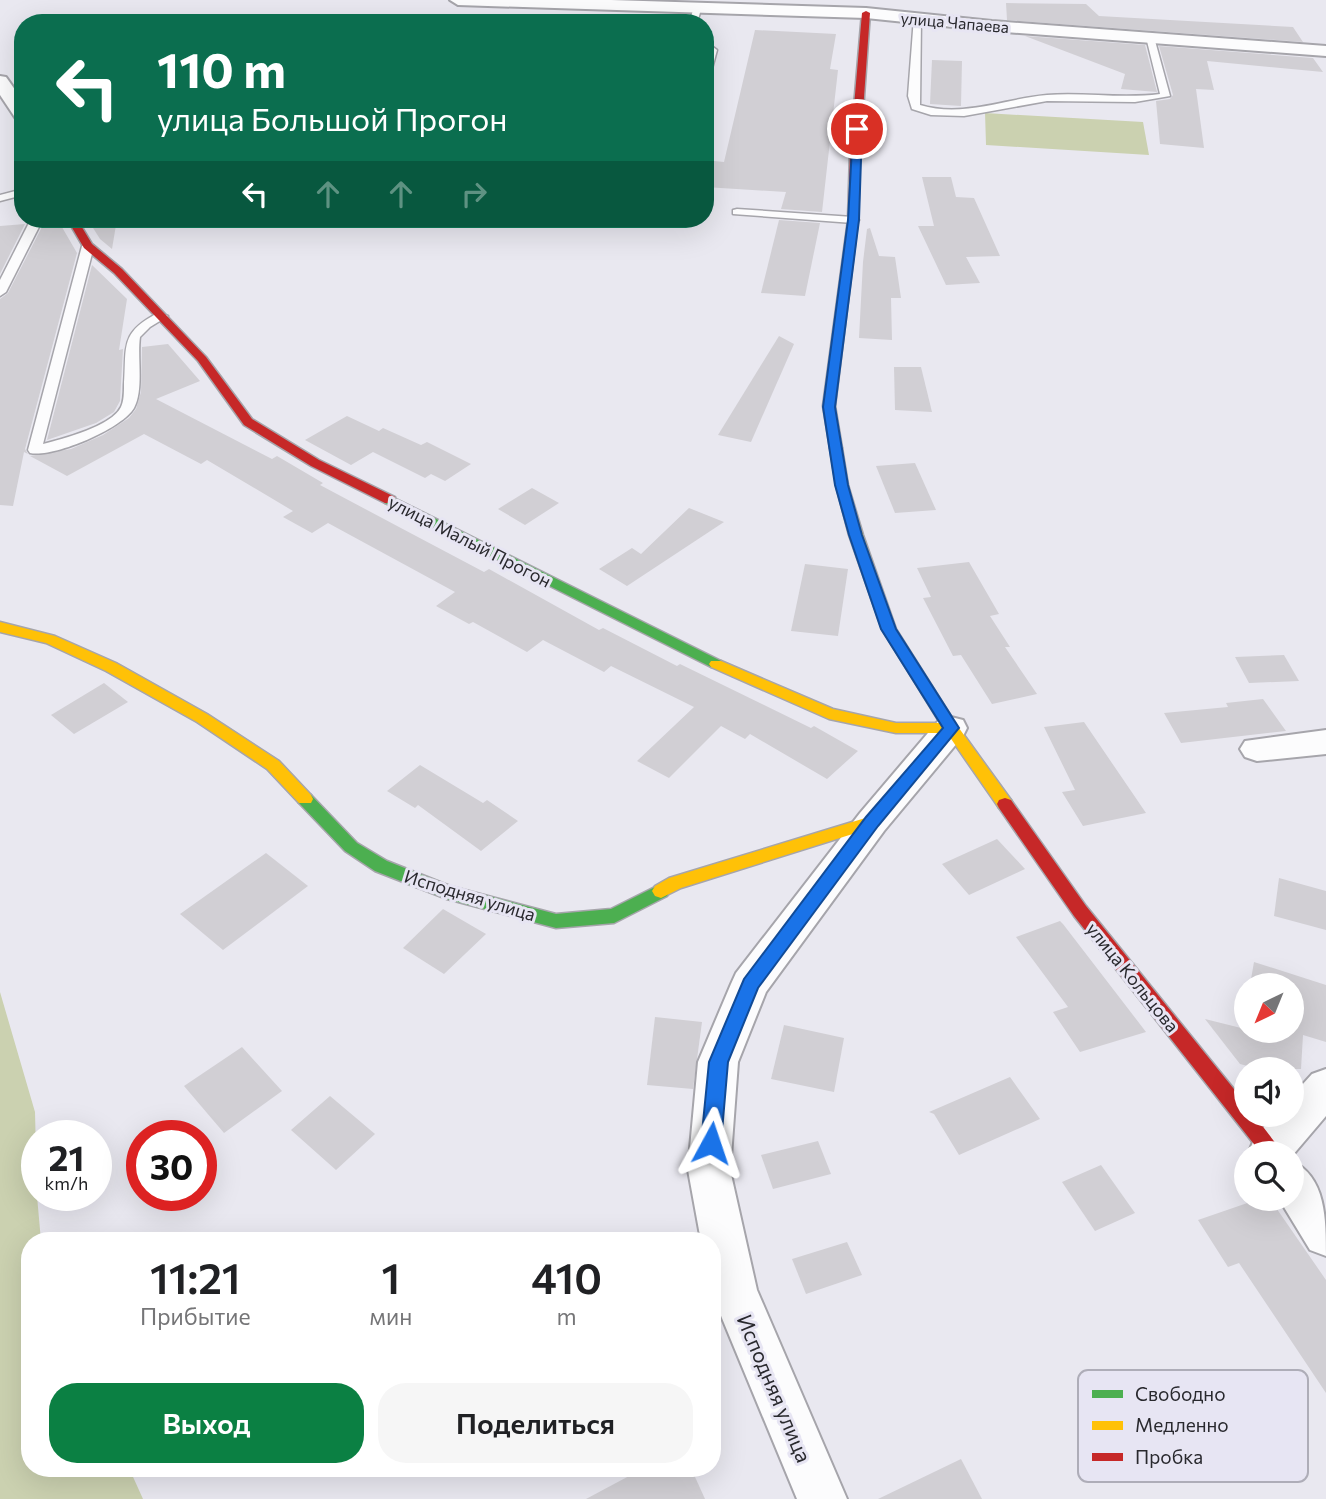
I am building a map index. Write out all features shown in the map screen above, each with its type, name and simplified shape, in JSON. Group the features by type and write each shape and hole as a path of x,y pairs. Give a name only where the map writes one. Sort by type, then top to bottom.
{"street":[{"name":"улица Чапаева","path":"458,0 536,1 674,14"},
{"path":"805,0 866,13"},
{"name":"улица Чапаева","path":"714,16 866,13 886,8 917,19 1324,51"},
{"name":"улица Кольцова","path":"866,13 855,153 853,220 829,407 842,485 856,535 889,629 951,728 1001,795 1080,911 1263,1141"},
{"path":"0,81 14,102"},
{"name":"улица Малый Прогон","path":"77,228 88,246 118,271 202,359 248,422 315,463 753,682 829,715 896,728 951,728"},
{"name":"Исподняя улица","path":"0,627 50,639 111,667 202,718 273,765 351,847 381,866 447,892 556,921 614,916 675,883 872,822"},
{"name":"Исподняя улица","path":"822,1499 734,1291 709,1170 719,1062 750,984 872,822 951,728"},
{"path":"1257,750 1326,743"},
{"path":"1292,1141 1326,1087"},
{"name":"улица Кольцова","path":"1304,1200 1326,1235"}],"lane":[{"path":"917,19 913,96 915,107 929,113 979,112 1048,98 1138,101 1165,96 1150,37"},
{"path":"737,212 853,220"},
{"path":"0,292 32,228"},
{"path":"88,246 35,450 69,443 119,418 128,407 134,336 146,324 162,316"}],"green space":[{"path":"985,113 1143,122 1149,155 986,145"},
{"path":"0,992 35,1112 35,1120 21,1120 21,1211 38,1211 40,1232 21,1232 21,1477 133,1477 143,1499 0,1499"}],"building":[{"path":"1006,3 1086,4 1099,16 1293,27 1303,42 1007,20"},
{"path":"755,30 836,34 830,69 838,70 822,212 781,209 786,192 714,188 714,161 724,162"},
{"path":"1025,36 1145,45 1157,92 1121,89 1125,74"},
{"path":"1159,46 1313,58 1323,72 1207,61 1214,90 1196,89 1204,148 1160,144 1156,101 1170,99 1173,95"},
{"path":"932,60 962,61 961,106 930,104"},
{"path":"922,177 951,177 956,197 974,198 1000,256 966,257 980,283 946,285 918,226 934,226"},
{"path":"779,220 820,223 805,296 761,293"},
{"path":"14,225 14,228 23,228 0,274 0,226"},
{"path":"41,228 62,228 77,253 25,449 28,454 24,452 13,506 0,505 0,299 8,293"},
{"path":"93,228 116,228 112,249 100,239"},
{"path":"870,228 879,256 895,257 901,298 891,298 892,340 859,338 863,262 867,229"},
{"path":"92,265 127,299 119,350 123,349 120,401 114,412 96,423 47,440"},
{"path":"779,336 794,344 751,442 718,435"},
{"path":"168,344 200,381 156,399 272,459 277,456 323,483 320,485 484,572 489,569 599,630 603,628 677,666 680,664 811,728 814,726 858,751 827,779 750,734 745,739 721,726 669,778 637,761 694,707 611,666 604,672 543,640 527,652 473,622 469,624 436,606 455,592 328,523 312,533 283,517 293,511 207,460 201,464 144,434 67,476 30,456 71,449 103,435 129,418 136,409 141,392 142,347"},
{"path":"894,367 921,367 932,412 895,410"},
{"path":"347,416 379,431 383,428 421,445 427,442 471,464 445,481 431,474 425,478 373,452 351,465 305,440"},
{"path":"915,463 936,510 895,513 876,466"},
{"path":"532,488 559,503 525,525 498,509"},
{"path":"689,508 724,522 627,586 599,569 632,548 641,554"},
{"path":"969,562 999,614 990,616 1010,647 1005,647 1037,694 992,704 961,655 953,656 923,598 931,597 917,568"},
{"path":"805,564 848,569 838,636 791,631"},
{"path":"1284,655 1299,681 1249,683 1235,657"},
{"path":"104,683 128,702 74,734 51,715"},
{"path":"1263,699 1286,731 1181,743 1164,713 1228,707 1226,703"},
{"path":"1084,722 1146,813 1083,826 1062,792 1075,790 1044,727"},
{"path":"420,765 483,803 487,800 518,821 481,851 418,805 415,808 387,791"},
{"path":"997,839 1025,869 969,895 942,864"},
{"path":"266,853 308,886 223,950 180,914"},
{"path":"1279,878 1326,891 1326,930 1274,916"},
{"path":"443,909 486,934 444,974 403,948"},
{"path":"1060,921 1146,1032 1080,1052 1053,1012 1068,1007 1016,937"},
{"path":"1254,962 1288,973 1252,973"},
{"path":"1304,978 1326,985 1326,1042 1304,1035"},
{"path":"655,1017 702,1022 693,1089 647,1085"},
{"path":"1205,1019 1234,1026 1234,1043 1303,1043 1302,1057 1235,1057"},
{"path":"784,1025 844,1038 834,1092 771,1079"},
{"path":"242,1047 282,1091 224,1133 217,1125 217,1120 213,1120 184,1086"},
{"path":"1010,1077 1040,1119 959,1155 934,1114 929,1112"},
{"path":"330,1096 375,1134 336,1170 291,1130"},
{"path":"818,1141 831,1174 773,1189 761,1155"},
{"path":"1101,1165 1135,1213 1095,1231 1062,1182"},
{"path":"1234,1208 1234,1211 1278,1211 1326,1280 1326,1393 1239,1263 1228,1267 1198,1220"},
{"path":"847,1242 862,1275 806,1294 792,1259"},
{"path":"961,1459 982,1499 878,1499"},
{"path":"627,1477 695,1477 705,1499 586,1499"}],"traffic: fast":[{"path":"390,500 716,664"},
{"path":"305,799 351,847 381,866 447,892 556,921 614,916 661,891"}],"traffic: slow":[{"path":"836,448 842,485 856,535 889,629 951,728 1005,804"},
{"path":"0,627 50,639 111,667 202,718 273,765 305,799"},
{"path":"716,664 829,714 896,728 951,728"},
{"path":"661,891 675,883 872,822"}],"traffic: jam":[{"path":"836,448 829,406 853,220 855,153 866,13"},
{"path":"77,228 88,246 118,271 202,359 248,422 315,463 390,500"},
{"path":"1005,804 1080,911 1263,1141"}],"route":[{"path":"711,1143 719,1062 750,984 872,822 951,728 889,629 856,535 842,485 829,407 853,220 857,129"}]}
